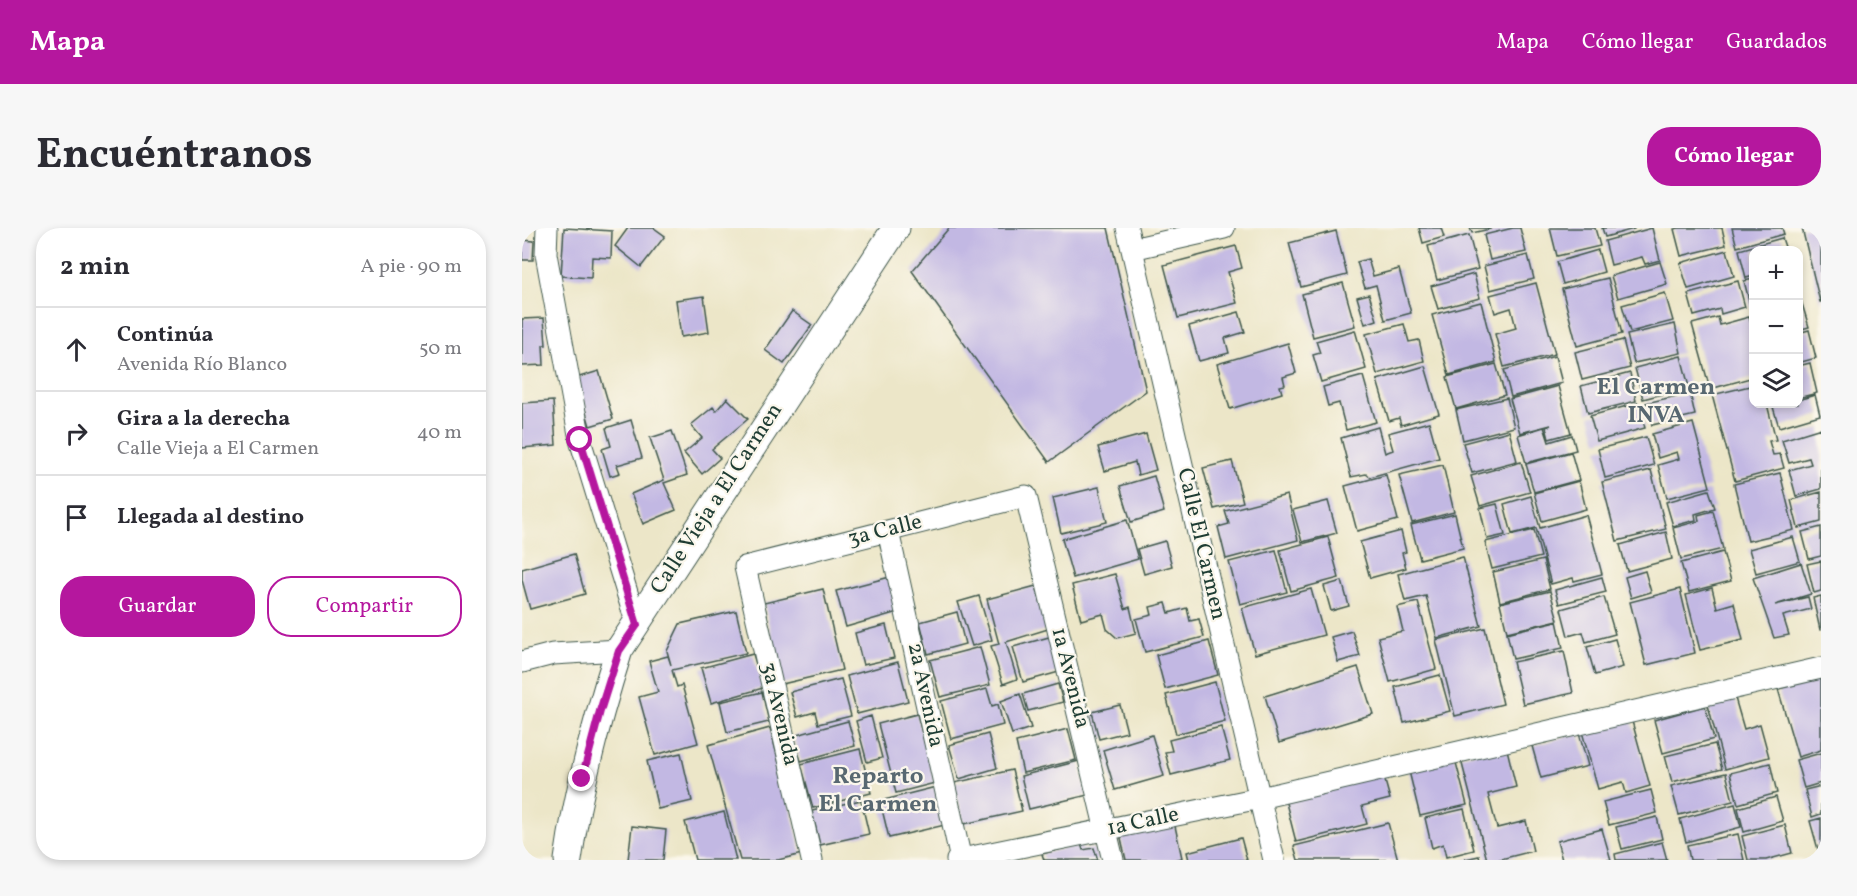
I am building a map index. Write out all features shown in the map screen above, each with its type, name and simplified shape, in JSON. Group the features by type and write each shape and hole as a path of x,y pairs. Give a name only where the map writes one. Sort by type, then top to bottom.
{"street":[{"path":"547,228 546,254 580,440 637,625"},
{"name":"Calle Vieja a El Carmen","path":"568,860 582,779 619,651 679,556 896,228"},
{"path":"1130,238 1224,228"},
{"name":"Calle El Carmen","path":"1130,238 1274,860"},
{"name":"3a Calle","path":"745,567 1026,496"},
{"name":"1a Avenida","path":"1026,496 1113,860"},
{"name":"2a Avenida","path":"888,531 960,860"},
{"name":"3a Avenida","path":"745,567 812,860"},
{"path":"522,662 554,654 619,651"},
{"name":"1a Calle","path":"960,860 1260,798 1821,668"}],"building":[{"path":"564,228 612,231 611,258 592,257 591,278 561,276"},
{"path":"628,228 654,228 665,236 641,267 615,246"},
{"path":"949,228 1108,228 1146,391 1049,462 912,271"},
{"path":"1419,228 1441,228 1444,237 1423,243"},
{"path":"1470,228 1489,228 1490,229 1472,233"},
{"path":"1520,228 1526,252 1490,260 1484,235"},
{"path":"1550,228 1595,228 1600,246 1557,256"},
{"path":"1602,228 1634,228 1634,229 1605,237"},
{"path":"1652,228 1660,260 1645,264 1642,257 1611,265 1605,241"},
{"path":"1722,228 1726,245 1681,256 1674,229"},
{"path":"1732,228 1782,228 1784,234 1737,247"},
{"path":"1802,228 1821,228 1821,302 1820,302"},
{"path":"1336,231 1347,275 1301,287 1289,243"},
{"path":"1469,235 1478,269 1437,280 1428,246"},
{"path":"1782,238 1785,246 1753,246"},
{"path":"522,240 534,241 533,260 522,260"},
{"path":"1236,246 1242,268 1228,272 1237,303 1178,318 1164,265"},
{"path":"1749,247 1749,277 1746,278 1739,250"},
{"path":"1598,250 1604,272 1563,284 1557,262"},
{"path":"1727,250 1734,276 1688,289 1680,263"},
{"path":"1528,255 1534,279 1490,290 1484,266"},
{"path":"1368,259 1373,276 1399,269 1411,313 1385,320 1376,285 1365,288 1357,262"},
{"path":"1660,262 1667,284 1618,298 1611,276"},
{"path":"1474,274 1480,298 1438,309 1431,286"},
{"path":"1608,278 1622,334 1577,346 1562,289"},
{"path":"1749,280 1749,300 1744,281"},
{"path":"1738,281 1745,307 1721,314 1720,309 1694,316 1688,294"},
{"path":"1343,283 1355,326 1313,337 1302,294"},
{"path":"1536,283 1555,354 1504,367 1495,334 1516,328 1511,308 1495,313 1490,295"},
{"path":"1665,293 1673,321 1630,332 1622,305"},
{"path":"1369,294 1377,320 1365,324 1357,297"},
{"path":"704,296 709,332 681,337 676,300"},
{"path":"1481,302 1496,362 1449,375 1432,315"},
{"path":"1803,307 1809,327 1803,329"},
{"path":"792,311 812,325 784,364 765,350"},
{"path":"1239,312 1245,332 1225,338 1229,353 1199,361 1189,326"},
{"path":"1718,317 1720,325 1749,317 1749,378 1710,389 1692,324"},
{"path":"544,318 546,345 543,345 544,365 522,366 522,319"},
{"path":"1404,324 1409,342 1419,340 1424,361 1377,374 1366,334"},
{"path":"1675,324 1681,353 1634,363 1627,335"},
{"path":"1355,330 1366,369 1321,382 1313,355 1320,353 1316,341"},
{"path":"1809,330 1816,358 1803,362 1803,354 1803,332"},
{"path":"1623,340 1630,368 1582,380 1575,352"},
{"path":"1288,343 1296,373 1283,377 1285,385 1280,386 1282,393 1230,409 1217,364"},
{"path":"1555,356 1562,383 1511,397 1504,370"},
{"path":"1681,356 1689,387 1643,399 1635,368"},
{"path":"1810,363 1817,393 1803,397 1803,365"},
{"path":"1496,364 1505,395 1456,409 1447,377"},
{"path":"1425,366 1439,414 1401,425 1399,418 1389,421 1377,380"},
{"path":"599,371 613,419 590,426 576,378"},
{"path":"1630,373 1636,401 1588,413 1581,386"},
{"path":"1363,376 1376,422 1346,430 1339,403 1328,406 1323,387"},
{"path":"1558,386 1571,433 1549,439 1546,427 1551,425 1520,433 1510,399"},
{"path":"1749,386 1749,408 1768,408 1776,440 1769,441 1773,455 1780,454 1784,468 1735,481 1712,395"},
{"path":"1690,393 1695,415 1652,425 1646,403"},
{"path":"1815,395 1820,415 1779,427 1773,408 1803,408 1803,399"},
{"path":"727,398 748,419 712,449 720,458 702,474 684,453 702,438 691,425 713,407 716,411"},
{"path":"1507,398 1514,427 1463,440 1456,410"},
{"path":"553,401 556,445 522,448 522,403"},
{"path":"1638,403 1645,428 1597,441 1590,416"},
{"path":"631,420 642,458 617,465 620,473 610,476 602,449 611,446 606,428"},
{"path":"1429,422 1439,458 1370,477 1366,474 1351,477 1341,438 1378,427 1385,453 1393,450 1388,433"},
{"path":"1693,423 1710,487 1667,498 1658,465 1679,459 1677,452 1658,458 1652,434"},
{"path":"1544,427 1549,442 1572,435 1576,450 1526,463 1518,435"},
{"path":"1821,428 1821,489 1796,496 1789,470 1811,464 1809,458 1789,463 1782,440"},
{"path":"672,431 687,475 664,483 676,510 643,524 631,494 664,480 650,438"},
{"path":"1509,431 1517,461 1472,473 1463,443"},
{"path":"1146,434 1156,470 1138,475 1135,462 1105,471 1098,447"},
{"path":"1646,437 1654,465 1605,478 1598,449"},
{"path":"1571,452 1579,480 1534,492 1526,464"},
{"path":"1232,461 1243,502 1214,509 1203,468"},
{"path":"1521,462 1530,492 1480,506 1471,476"},
{"path":"1443,465 1454,512 1412,523 1399,475"},
{"path":"1651,470 1666,529 1617,541 1602,482"},
{"path":"1780,473 1794,530 1748,541 1734,484"},
{"path":"1386,475 1398,520 1357,531 1345,486"},
{"path":"1154,476 1164,512 1131,522 1120,486"},
{"path":"1579,481 1586,509 1542,521 1534,493"},
{"path":"1099,487 1107,522 1061,533 1053,498"},
{"path":"1709,490 1715,508 1695,514 1696,520 1673,526 1666,502"},
{"path":"1821,492 1821,522 1798,528 1791,500"},
{"path":"1287,495 1298,540 1226,559 1218,527 1229,524 1225,511"},
{"path":"1531,496 1540,528 1586,515 1602,574 1551,584 1536,528 1512,534 1504,504"},
{"path":"1328,501 1337,533 1302,542 1293,510"},
{"path":"1497,504 1505,535 1487,539 1480,508"},
{"path":"1713,511 1723,549 1681,559 1673,528 1699,521 1698,515"},
{"path":"1455,514 1463,548 1420,559 1411,525"},
{"path":"1127,520 1138,559 1073,578 1062,539"},
{"path":"1821,527 1821,556 1809,559 1802,532"},
{"path":"1534,530 1541,557 1492,569 1485,542"},
{"path":"1401,531 1406,552 1402,553 1406,568 1370,578 1360,542"},
{"path":"1666,532 1672,559 1627,571 1620,545"},
{"path":"1328,537 1339,578 1291,591 1280,550"},
{"path":"1793,537 1800,561 1756,573 1749,549"},
{"path":"1165,541 1172,566 1144,574 1137,549"},
{"path":"1276,550 1287,592 1240,604 1229,562"},
{"path":"1723,552 1731,581 1689,592 1681,563"},
{"path":"574,554 585,594 530,609 522,580 522,569"},
{"path":"1463,557 1481,626 1437,638 1426,596 1405,601 1398,574"},
{"path":"1543,560 1550,589 1500,602 1493,572"},
{"path":"1821,561 1821,591 1814,593 1807,564"},
{"path":"1801,563 1811,594 1775,605 1808,597 1811,609 1783,616 1789,635 1774,638 1753,578"},
{"path":"1645,571 1651,592 1631,598 1625,577"},
{"path":"1115,574 1125,609 1130,607 1136,633 1117,638 1107,629 1103,614 1081,620 1072,585"},
{"path":"890,577 898,612 846,627 836,591"},
{"path":"1602,577 1606,592 1559,604 1555,590"},
{"path":"1342,581 1349,606 1331,611 1324,586"},
{"path":"1036,586 1048,629 1006,642 1017,679 1003,684 991,646 999,644 987,599"},
{"path":"1712,588 1717,608 1734,603 1743,640 1700,650 1686,595"},
{"path":"823,589 842,670 782,684 764,603"},
{"path":"1311,589 1324,635 1255,654 1242,608"},
{"path":"1680,589 1695,653 1646,665 1630,602"},
{"path":"1550,591 1558,620 1507,632 1500,603"},
{"path":"979,596 992,640 972,646 958,602"},
{"path":"1821,596 1821,630 1820,630 1813,598"},
{"path":"1604,597 1615,634 1586,642 1583,632 1568,636 1561,609"},
{"path":"1418,602 1436,669 1390,682 1378,637 1403,631 1397,607"},
{"path":"1166,603 1169,613 1187,608 1190,621 1199,619 1204,637 1145,652 1136,619 1152,615 1150,607"},
{"path":"736,611 746,653 672,670 677,687 682,685 698,743 655,755 639,697 658,692 649,661 668,656 671,665 667,651 680,624"},
{"path":"957,612 965,644 928,654 920,622"},
{"path":"1557,621 1563,648 1513,659 1507,633"},
{"path":"886,625 894,658 863,665 855,633"},
{"path":"1485,628 1503,704 1455,716 1436,640"},
{"path":"1352,631 1360,656 1338,662 1331,637"},
{"path":"1049,637 1059,672 1023,682 1013,647"},
{"path":"1615,639 1623,667 1595,675 1587,647"},
{"path":"1209,641 1218,675 1165,689 1156,655"},
{"path":"980,647 990,685 940,697 930,660"},
{"path":"1564,651 1573,693 1523,704 1513,662"},
{"path":"753,654 763,688 711,703 701,668"},
{"path":"898,662 908,701 857,714 847,676"},
{"path":"1358,667 1373,714 1279,743 1265,696"},
{"path":"1440,675 1450,711 1404,723 1395,687"},
{"path":"1821,677 1821,750 1798,757 1778,689"},
{"path":"841,679 851,716 818,724 815,712 797,717 790,692"},
{"path":"1215,682 1225,721 1176,734 1166,695"},
{"path":"1058,684 1063,702 1028,711 1023,694"},
{"path":"987,689 992,706 998,704 1003,725 951,739 941,701"},
{"path":"762,692 769,722 727,732 720,702"},
{"path":"1020,694 1031,728 1012,734 1001,701"},
{"path":"1735,698 1744,729 1760,724 1769,757 1725,769 1708,705"},
{"path":"1120,705 1127,732 1099,739 1092,712"},
{"path":"1705,706 1714,739 1663,753 1654,720"},
{"path":"917,714 935,783 896,793 878,724"},
{"path":"1630,714 1650,786 1626,793 1623,782 1598,789 1581,728"},
{"path":"871,716 882,758 867,762 856,721"},
{"path":"848,721 855,746 801,761 793,736"},
{"path":"1221,727 1230,760 1171,775 1165,752 1172,751 1169,740"},
{"path":"770,728 802,854 778,860 740,860 708,745"},
{"path":"1068,729 1076,760 1023,773 1016,742"},
{"path":"1579,733 1588,766 1541,778 1532,746"},
{"path":"988,734 997,768 959,779 949,745"},
{"path":"1152,735 1164,776 1115,790 1103,750"},
{"path":"1715,744 1722,769 1672,782 1665,756"},
{"path":"1506,745 1516,787 1488,794 1497,828 1526,821 1533,851 1497,860 1487,860 1460,756"},
{"path":"860,749 871,793 813,808 801,764"},
{"path":"681,753 692,801 658,809 647,761"},
{"path":"1821,753 1821,783 1804,788 1796,760"},
{"path":"1454,755 1467,805 1420,816 1408,767"},
{"path":"1079,761 1088,795 1029,809 1021,776"},
{"path":"1770,763 1777,793 1738,804 1730,773"},
{"path":"1012,770 1022,811 964,824 954,783"},
{"path":"1382,770 1390,799 1362,806 1367,824 1296,842 1284,795"},
{"path":"1726,773 1733,801 1679,815 1671,786"},
{"path":"1821,786 1821,814 1812,817 1805,790"},
{"path":"936,787 945,825 889,838 880,801"},
{"path":"1651,790 1657,813 1609,825 1603,802"},
{"path":"1776,797 1783,821 1744,832 1738,808"},
{"path":"861,800 869,834 820,845 812,811"},
{"path":"1735,804 1741,827 1686,842 1680,819"},
{"path":"1464,809 1474,850 1446,857 1443,844 1432,848 1425,818"},
{"path":"724,812 736,860 695,860 685,822"},
{"path":"1173,817 1182,858 1126,860 1119,829"},
{"path":"1657,817 1662,839 1622,849 1616,827"},
{"path":"1821,818 1821,852 1819,853 1810,821"},
{"path":"1388,823 1398,860 1298,860 1294,846"},
{"path":"1785,825 1792,853 1766,860 1748,860 1742,836"},
{"path":"632,826 666,830 663,860 628,860"},
{"path":"1602,829 1611,860 1562,860 1557,841"},
{"path":"1738,834 1744,860 1690,860 1687,845"},
{"path":"1241,838 1247,860 1189,860 1187,852"},
{"path":"1662,842 1667,860 1616,860 1615,854"},
{"path":"1081,844 1083,850 1094,848 1098,860 1044,860 1042,854"},
{"path":"1479,856 1480,860 1465,860 1465,859"}],"district":[{"name":"El Carmen INVA","path":"1656,402"},
{"name":"Reparto El Carmen","path":"878,791"}],"route":[{"path":"580,440 637,625 619,651 582,779"}]}
